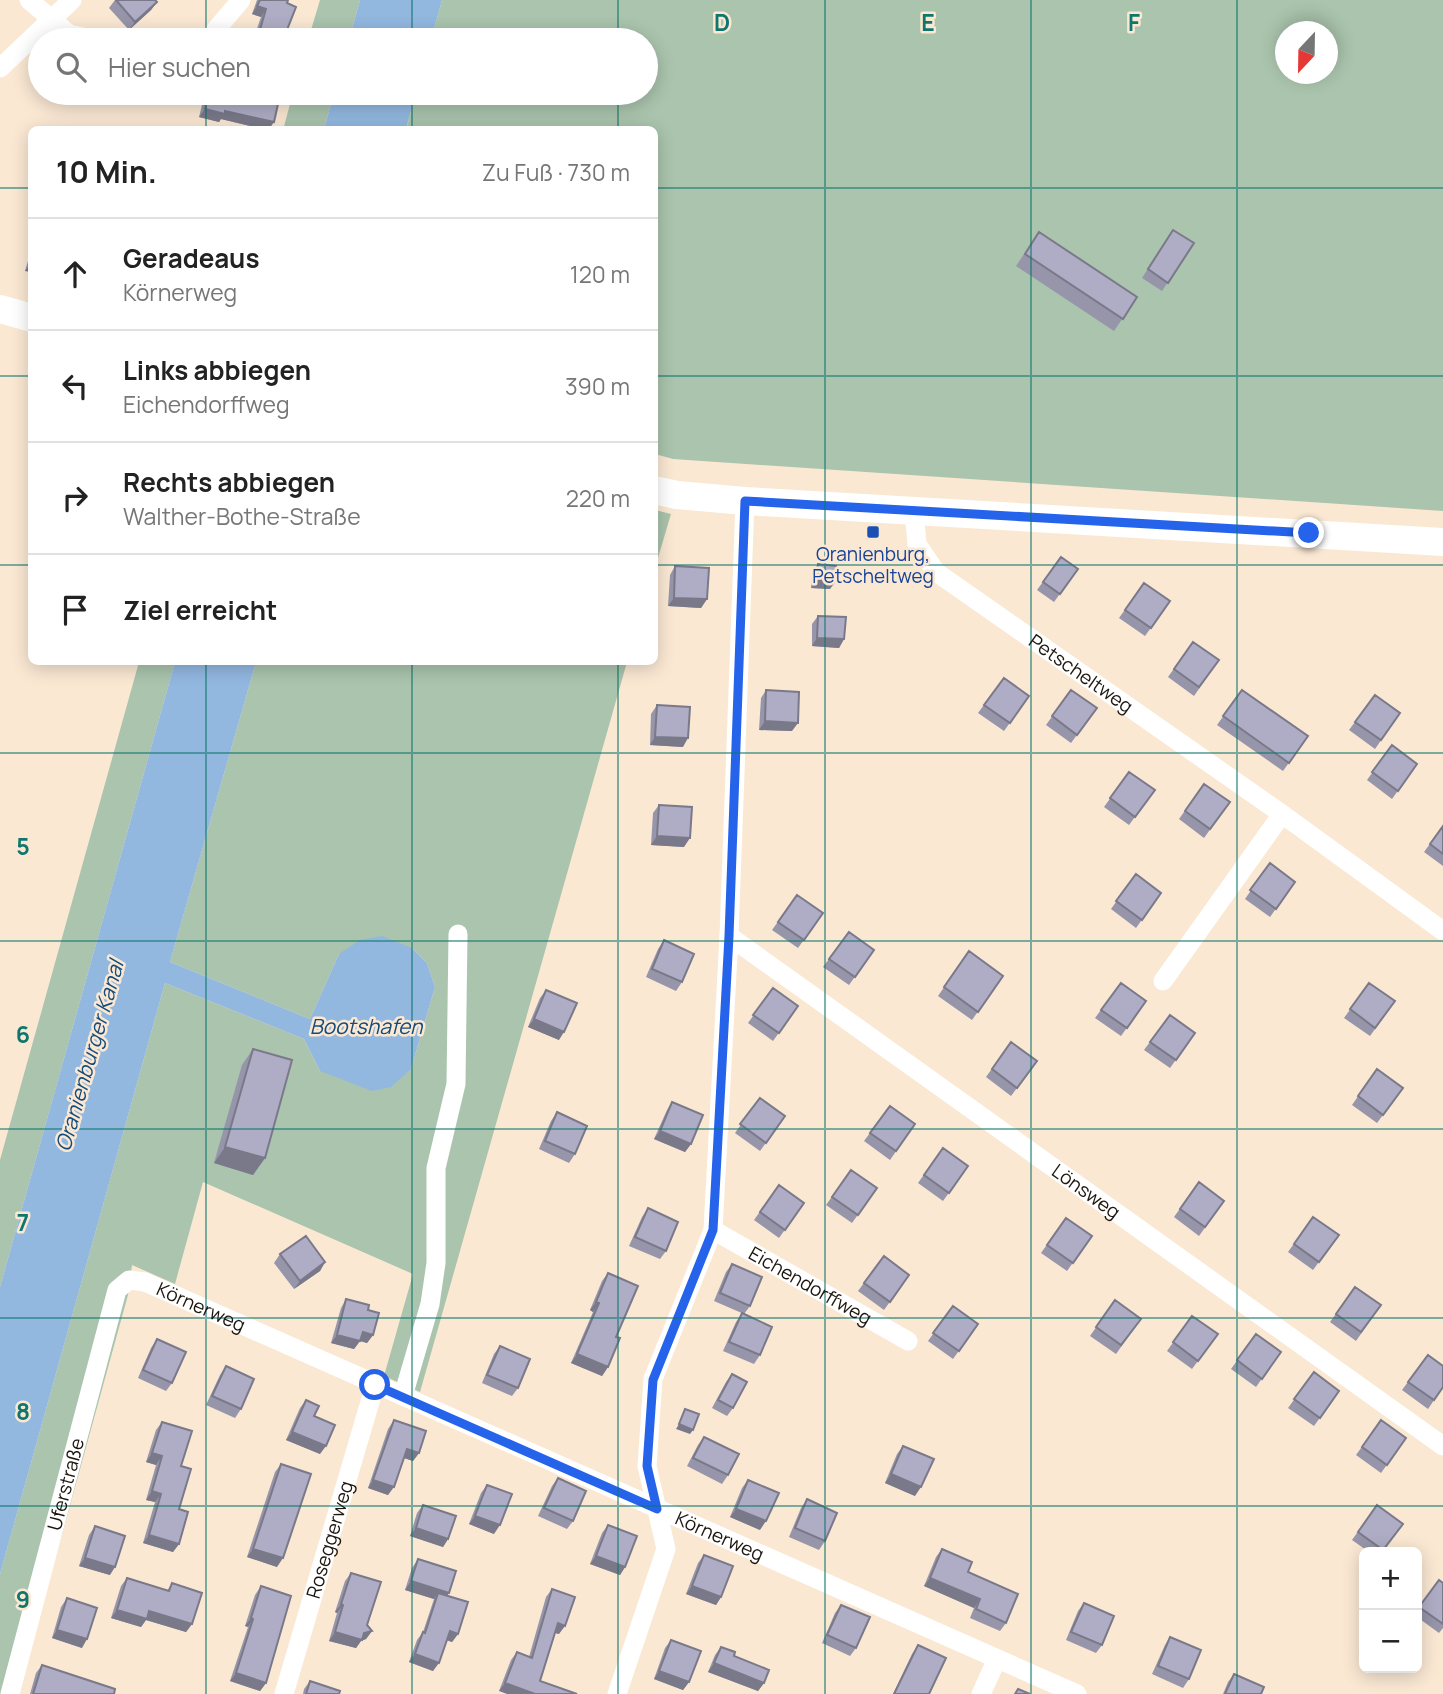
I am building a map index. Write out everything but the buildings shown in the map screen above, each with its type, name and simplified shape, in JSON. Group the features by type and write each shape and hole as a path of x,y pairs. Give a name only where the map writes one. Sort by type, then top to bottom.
{"street":[{"path":"29,0 62,28"},
{"path":"41,28 72,0"},
{"path":"217,28 241,0"},
{"path":"0,68 28,41"},
{"path":"0,309 28,317"},
{"path":"658,491 745,501 1443,542"},
{"path":"617,1694 666,1549 647,1466 653,1380 713,1230 729,936 745,501"},
{"name":"Petscheltweg","path":"914,510 917,544 936,572 1282,814 1443,932"},
{"path":"1163,981 1282,814"},
{"path":"403,1396 430,1304 436,1263 436,1168 456,1084 458,934"},
{"name":"Lönsweg","path":"729,936 1443,1446"},
{"name":"Eichendorffweg","path":"713,1230 908,1341"},
{"name":"Körnerweg","path":"130,1280 145,1282 1077,1694"},
{"name":"Uferstraße","path":"10,1694 117,1290 130,1280"},
{"name":"Roseggerweg","path":"284,1694 375,1385"},
{"path":"981,1694 997,1659"}],"green space":[{"path":"320,0 360,0 352,28 312,28"},
{"path":"442,0 1443,0 1443,511 673,459 658,455 658,126 407,126 413,105 658,105 658,28 434,28"},
{"path":"290,105 331,105 325,126 284,126"},
{"path":"658,511 671,514 658,558"},
{"path":"138,665 174,665 0,1287 0,1160"},
{"path":"255,665 626,665 420,1392 384,1376 413,1274 203,1182 175,1284 132,1265 128,1295 18,1694 0,1694 0,1574 165,983 304,1039 320,1071 411,1069 435,987 427,963 412,948 339,954 310,1019 170,962"}],"water":[{"path":"360,0 442,0 434,28 352,28"},
{"path":"331,105 413,105 407,126 325,126"},
{"path":"174,665 255,665 170,962 310,1019 339,954 360,940 382,936 412,948 427,963 435,987 411,1069 391,1087 372,1091 320,1071 304,1039 165,983 0,1574 0,1287"}],"place":[{"name":"Oranienburg, Petscheltweg","path":"873,532"}],"route":[{"path":"375,1385 657,1509 647,1466 653,1380 713,1230 729,936 745,501 1309,533"}],"water label":[{"name":"Bootshafen","path":"366,1027"},
{"name":"Oranienburger Kanal","path":"90,1056"}]}
